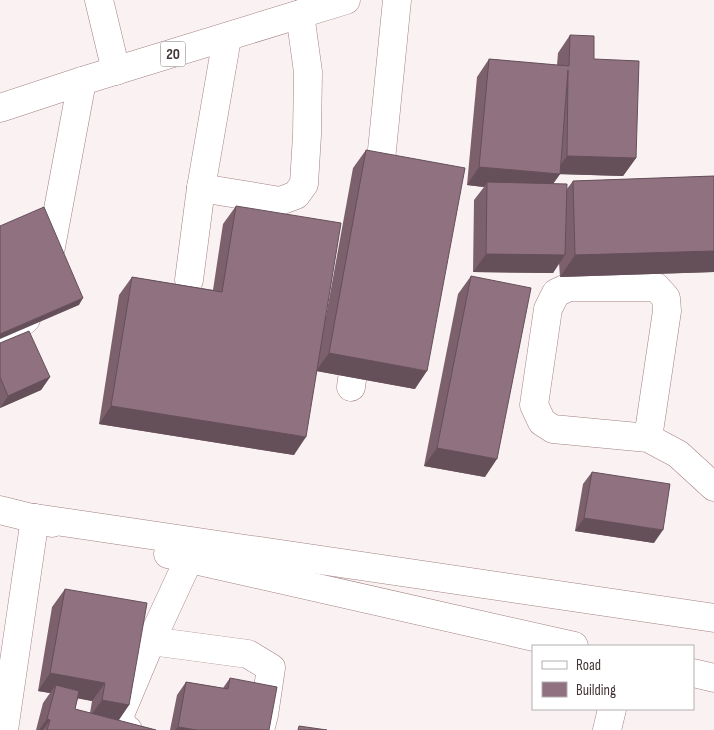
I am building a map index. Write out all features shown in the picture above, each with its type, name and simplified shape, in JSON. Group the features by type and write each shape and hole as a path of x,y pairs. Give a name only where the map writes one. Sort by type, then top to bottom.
{"main road":[{"path":"99,0 116,71"},
{"path":"374,218 397,0"},
{"name":"20","path":"0,108 82,81 227,38 335,1"},
{"path":"201,188 280,201 296,196 304,184 308,72 300,14"},
{"path":"189,280 201,188 227,38"},
{"path":"0,340 26,319 51,247 82,81"},
{"path":"648,438 667,311 666,298 656,287 569,287 556,292 548,309 534,405 542,422 554,430 648,438 678,454 714,487"},
{"path":"351,387 360,321"},
{"path":"0,510 189,559 570,645"},
{"path":"35,518 714,614"},
{"path":"4,730 35,518"},
{"path":"128,730 125,729 119,717 151,641 189,559"},
{"path":"151,641 248,654 271,668 260,730"},
{"path":"694,673 714,678"},
{"path":"607,730 612,710"}],"building":[{"path":"570,35 594,36 594,59 639,61 636,158 567,156 568,70 560,174 479,167 489,59 569,66"},
{"path":"366,150 465,168 427,371 329,353"},
{"path":"714,176 714,251 575,255 573,181"},
{"path":"487,182 567,184 565,255 486,254"},
{"path":"236,206 341,223 306,437 111,406 132,277 222,292"},
{"path":"44,207 83,298 0,334 0,226"},
{"path":"471,276 531,288 497,459 437,448"},
{"path":"29,331 50,377 8,396 0,377 0,343"},
{"path":"592,472 670,484 663,530 584,518"},
{"path":"65,589 147,603 129,705 102,700 105,683 50,673"},
{"path":"230,678 277,687 269,730 197,730 178,727 186,682 228,689"},
{"path":"56,685 79,691 75,709 156,730 47,730 50,720 47,719"},
{"path":"299,726 327,730 298,730"}]}
